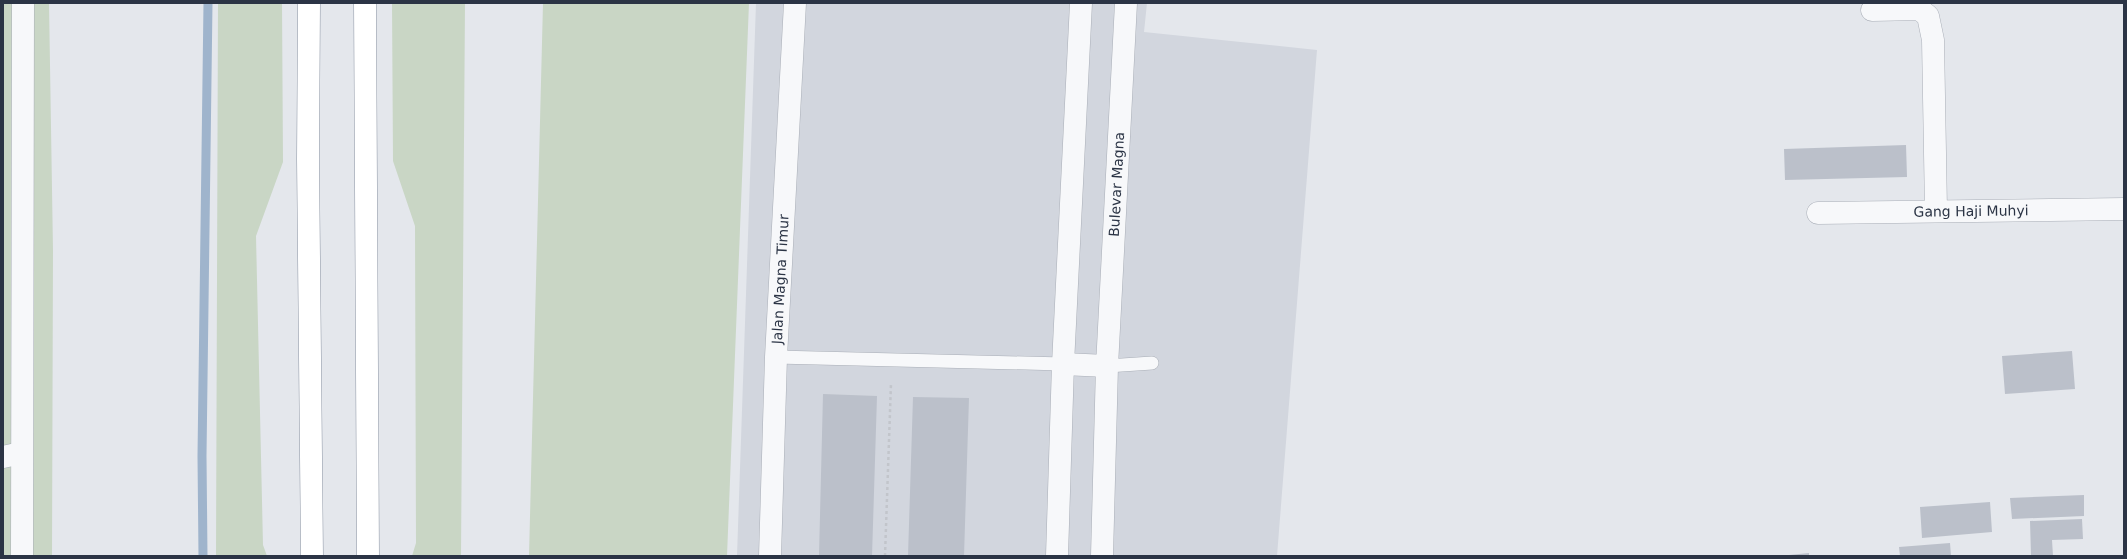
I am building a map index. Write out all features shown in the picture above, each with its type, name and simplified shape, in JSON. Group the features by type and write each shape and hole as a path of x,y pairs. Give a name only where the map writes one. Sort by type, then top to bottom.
{"highway":[{"path":"309,3 308,159 312,556"},
{"path":"365,3 368,556"}],"street":[{"path":"22,556 12,455 12,48 23,3"},
{"name":"Jalan Magna Timur","path":"770,556 776,357 795,3"},
{"path":"1057,556 1063,364 1081,3"},
{"name":"Bulevar Magna","path":"1102,556 1107,366 1126,3"},
{"path":"1872,10 1919,9 1928,16 1933,40 1936,210"},
{"name":"Gang Haji Muhyi","path":"1818,213 1936,210 2124,209"},
{"path":"1063,364 1107,366"}],"lane":[{"path":"776,357 1063,364"},
{"path":"1107,366 1152,363"}],"path":[{"path":"885,556 892,360"}],"shaded area":[{"path":"756,3 1147,3 1144,32 1317,50 1277,556 737,556"}],"green space":[{"path":"3,3 49,3 53,251 52,556 3,556"},
{"path":"218,3 282,3 283,162 256,236 263,545 267,556 216,556"},
{"path":"392,3 465,3 461,556 412,556 416,543 415,226 393,161"},
{"path":"543,3 749,3 727,556 529,556"}],"building":[{"path":"1906,145 1907,177 1785,180 1784,149"},
{"path":"2072,351 2075,389 2005,394 2002,356"},
{"path":"823,394 877,396 872,556 819,556"},
{"path":"913,397 969,398 964,556 908,556"},
{"path":"2084,495 2084,516 2012,519 2010,498"},
{"path":"1990,502 1992,532 1922,538 1920,507"},
{"path":"2082,519 2083,539 2052,540 2053,556 2031,556 2030,521"},
{"path":"1950,543 1951,556 1900,556 1899,547"},
{"path":"1809,553 1809,556 1789,556 1789,555"}],"waterway":[{"path":"203,556 202,456 208,3"}]}
